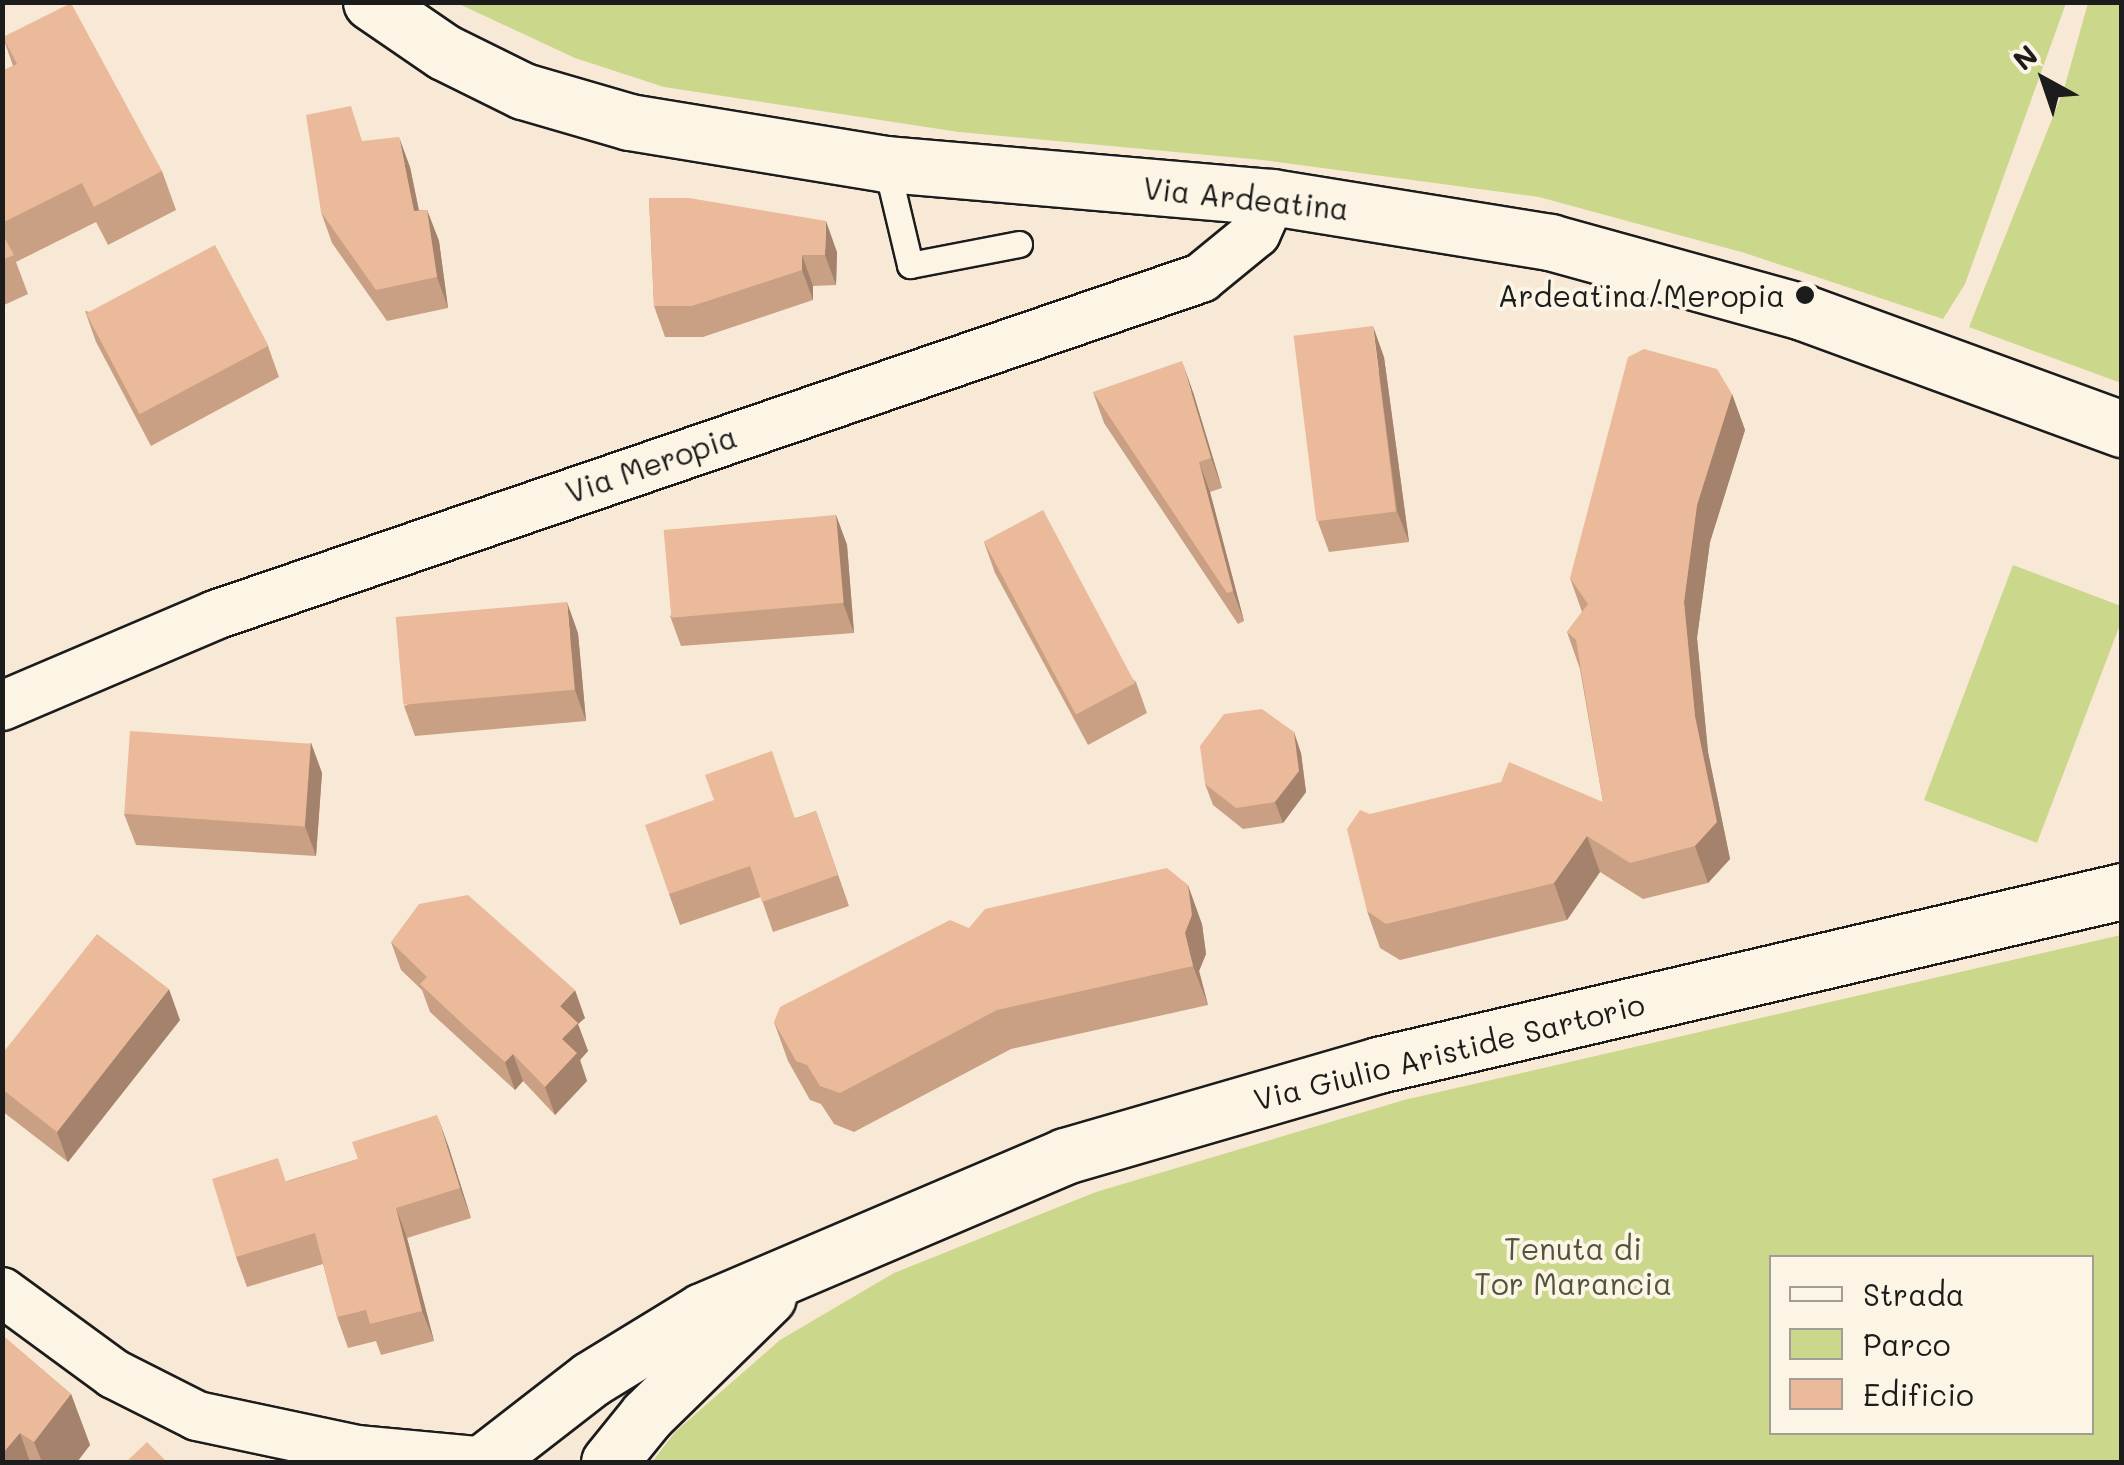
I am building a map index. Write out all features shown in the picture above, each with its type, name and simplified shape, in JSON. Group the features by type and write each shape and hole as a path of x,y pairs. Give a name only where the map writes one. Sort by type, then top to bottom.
{"street":[{"name":"Via Ardeatina","path":"371,2 478,70 554,101 715,140 886,164 1272,197 1532,238 1648,266 1802,312 2122,429"},
{"name":"Via Meropia","path":"2,706 215,615 1201,278 1256,234 1272,197"},
{"name":"Via Giulio Aristide Sartorio","path":"485,1462 636,1349 743,1290 1016,1174 1199,1114 1378,1065 2122,891"},
{"name":"Via Giulio Aristide Sartorio","path":"609,1462 647,1416 795,1270"},
{"path":"2,1292 114,1374 197,1416 357,1450 485,1462"}],"lane":[{"path":"886,164 910,265 1019,244"}],"green space":[{"path":"457,3 2066,3 1965,284 1943,319 1745,253 1539,197 1262,160 959,132 664,87 575,58"},
{"path":"2088,3 2121,3 2121,383 1969,327 2064,89"},
{"path":"2013,565 2121,606 2121,622 2037,843 1924,800"},
{"name":"Tenuta di Tor Marancia","path":"2121,935 2121,1462 652,1462 675,1432 780,1340 894,1273 1096,1192 1404,1100"}],"building":[{"path":"71,3 162,171 94,207 82,183 2,223 2,71 17,64 3,37"},
{"path":"351,106 362,141 399,137 414,211 427,210 437,277 376,290 321,212 306,115"},
{"path":"649,198 689,198 826,221 825,255 802,255 802,270 692,306 654,306"},
{"path":"2,233 14,255 2,260"},
{"path":"215,245 269,346 140,414 86,314"},
{"path":"1373,326 1396,512 1316,521 1294,336"},
{"path":"1644,349 1717,369 1732,394 1697,505 1684,602 1695,716 1717,822 1695,846 1630,863 1587,836 1554,883 1386,924 1367,911 1347,829 1360,810 1370,814 1501,782 1509,762 1603,802 1576,640 1567,632 1588,604 1570,578 1628,357"},
{"path":"1182,361 1211,458 1199,462 1233,591 1227,593 1093,392"},
{"path":"1043,510 1135,683 1076,715 984,541"},
{"path":"836,515 844,603 671,618 664,530"},
{"path":"567,602 575,690 403,705 396,617"},
{"path":"1262,709 1294,732 1299,771 1275,802 1236,808 1205,784 1200,746 1224,714"},
{"path":"130,731 311,744 305,826 124,814"},
{"path":"772,751 795,819 816,811 838,875 762,902 750,866 669,894 645,825 714,800 705,775"},
{"path":"1167,868 1188,885 1192,915 1185,933 1193,966 997,1010 840,1093 820,1086 807,1065 796,1061 774,1022 780,1007 950,920 969,928 985,909"},
{"path":"468,895 575,990 560,1006 578,1023 562,1039 577,1053 545,1087 513,1054 505,1062 420,984 427,977 391,942 419,904"},
{"path":"97,934 169,989 57,1132 2,1089 2,1054"},
{"path":"437,1115 460,1188 396,1208 422,1311 370,1324 366,1310 337,1317 315,1233 236,1257 212,1179 278,1158 286,1182 358,1159 352,1142"},
{"path":"2,1335 71,1394 34,1442 20,1433 2,1454"},
{"path":"147,1442 167,1462 126,1462"}],"place":[{"name":"Ardeatina/Meropia","path":"1805,295"}]}
